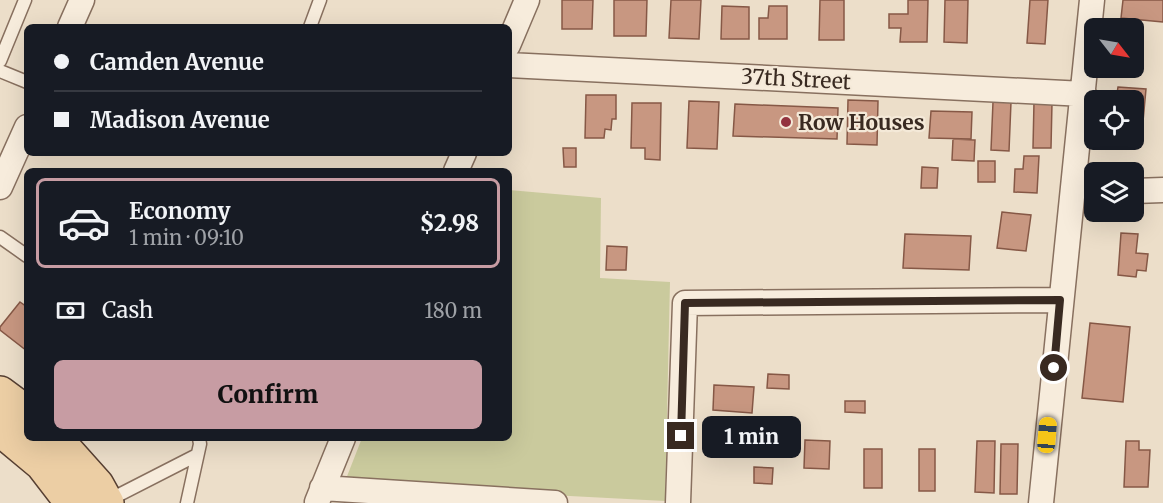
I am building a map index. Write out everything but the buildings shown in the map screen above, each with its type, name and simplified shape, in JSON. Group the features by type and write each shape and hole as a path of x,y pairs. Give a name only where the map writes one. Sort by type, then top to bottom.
{"main road":[{"path":"0,393 24,411"},
{"path":"0,429 42,464 72,503"},
{"path":"58,441 97,485 106,502"}],"street":[{"path":"71,24 82,0"},
{"path":"512,36 527,0"},
{"path":"1084,90 1092,0"},
{"name":"37th Street","path":"512,65 1084,94"},
{"path":"2,176 24,133"},
{"path":"1041,503 1060,300 1084,189"},
{"path":"678,503 685,303 1060,300"},
{"path":"343,441 319,496 555,503"}],"lane":[{"path":"0,61 25,0"},
{"path":"311,24 320,0"},
{"path":"0,71 24,81"},
{"path":"0,237 24,254"},
{"path":"187,503 200,441"},
{"path":"106,502 197,455"}],"green space":[{"path":"512,190 601,198 600,278 670,282 665,501 344,484 361,441 512,441"}],"place":[{"name":"Row Houses","path":"786,122"}],"route":[{"path":"681,436 685,303 1060,300 1054,368"}]}
